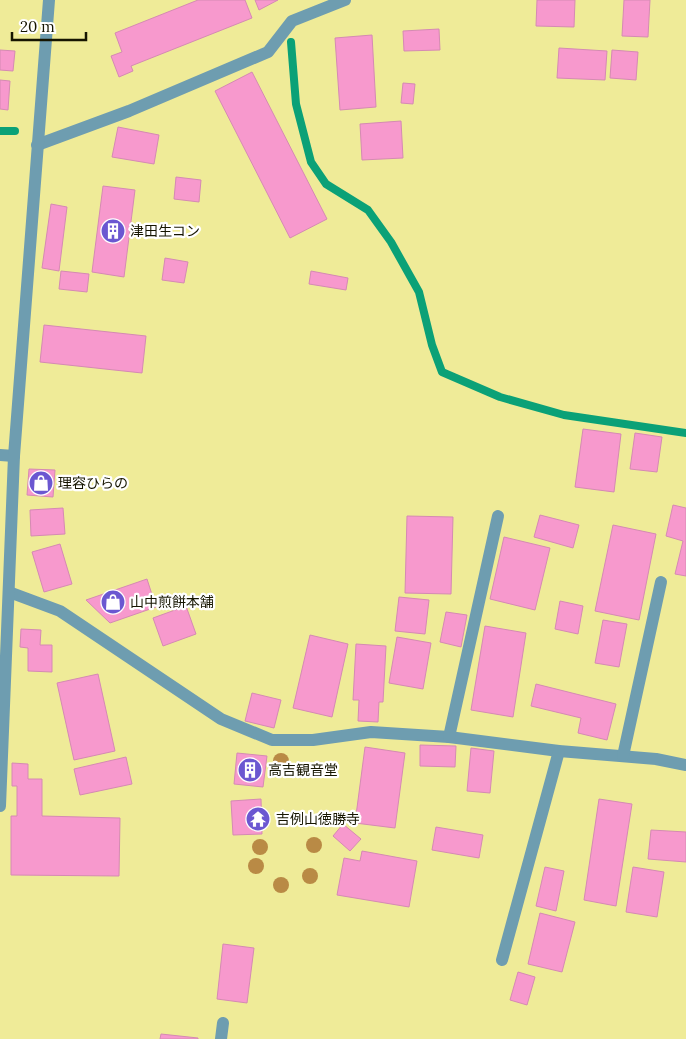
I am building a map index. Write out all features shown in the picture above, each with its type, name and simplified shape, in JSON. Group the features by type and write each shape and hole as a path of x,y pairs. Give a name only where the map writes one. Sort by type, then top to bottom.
{"street":[{"path":"0,806 14,456 49,0"},
{"path":"37,146 129,111 268,52 292,21 331,2 345,0"},
{"path":"0,455 14,456"},
{"path":"449,737 498,516"},
{"path":"622,756 661,582"},
{"path":"9,592 60,611 221,719 272,740 313,740 372,732 449,737 686,765"},
{"path":"502,960 559,751"},
{"path":"221,1039 223,1024"}],"building":[{"path":"198,0 245,0 252,18 131,66 133,71 119,77 111,56 122,52 115,33"},
{"path":"255,0 278,0 259,10"},
{"path":"537,0 575,0 574,27 536,26"},
{"path":"624,0 650,0 648,37 622,36"},
{"path":"439,29 440,50 404,51 403,31"},
{"path":"372,35 376,107 340,110 335,38"},
{"path":"559,48 607,51 605,80 557,78"},
{"path":"0,50 15,51 13,71 0,70"},
{"path":"612,50 638,52 636,80 610,78"},
{"path":"252,72 327,219 290,238 215,91"},
{"path":"0,80 10,81 8,110 0,109"},
{"path":"403,83 415,84 413,104 401,103"},
{"path":"401,121 403,158 362,160 360,124"},
{"path":"118,127 159,135 154,164 112,157"},
{"path":"176,177 201,180 199,202 174,199"},
{"name":"津田生コン","path":"103,186 135,190 124,277 92,272"},
{"path":"51,204 67,207 59,271 42,268"},
{"path":"165,258 188,262 184,283 162,280"},
{"path":"61,271 89,274 87,292 59,289"},
{"path":"311,271 348,278 346,290 309,284"},
{"path":"44,325 146,336 142,373 40,362"},
{"path":"583,429 621,434 614,492 575,487"},
{"path":"635,433 662,437 657,472 630,469"},
{"name":"理容ひらの","path":"29,469 55,470 53,497 27,495"},
{"path":"673,505 686,508 686,576 675,574 683,541 666,536"},
{"path":"63,508 65,534 31,536 30,510"},
{"path":"540,515 579,525 573,548 534,537"},
{"path":"407,516 453,517 451,594 405,593"},
{"path":"613,525 656,534 639,620 595,611"},
{"path":"504,537 550,548 535,610 490,599"},
{"path":"60,544 72,584 44,592 32,552"},
{"path":"147,579 156,607 110,623 86,600"},
{"path":"399,597 429,600 425,634 395,631"},
{"path":"560,601 583,606 578,634 555,629"},
{"path":"186,606 196,634 163,646 153,618"},
{"path":"446,612 467,615 461,647 440,642"},
{"path":"603,620 627,624 619,667 595,663"},
{"path":"485,626 526,633 513,717 471,710"},
{"path":"21,629 41,630 40,645 52,645 52,672 28,671 28,648 20,647"},
{"path":"310,635 348,644 332,717 293,708"},
{"path":"397,637 431,643 423,689 389,683"},
{"path":"356,644 386,646 383,702 379,702 378,722 358,721 359,700 353,700"},
{"path":"98,674 115,751 74,760 57,683"},
{"path":"536,684 616,704 607,740 578,733 581,718 531,706"},
{"path":"252,693 281,700 274,728 245,721"},
{"path":"420,745 456,746 455,767 420,766"},
{"path":"365,747 405,753 395,828 355,823"},
{"path":"471,748 494,751 490,793 467,791"},
{"name":"高吉観音堂","path":"237,753 267,756 263,787 234,784"},
{"path":"126,757 132,784 80,795 74,769"},
{"path":"12,763 28,764 28,779 42,779 42,816 120,818 119,876 11,875 11,816 17,816 17,786 12,786"},
{"path":"261,799 262,834 233,835 231,801"},
{"path":"599,799 632,804 616,906 584,900"},
{"path":"343,824 361,839 350,851 333,836"},
{"path":"436,827 483,835 479,858 432,850"},
{"path":"651,830 686,832 686,862 648,859"},
{"path":"362,851 417,861 409,907 337,895 344,858 360,861"},
{"path":"545,867 564,871 556,911 536,906"},
{"path":"633,867 664,872 657,917 626,912"},
{"path":"540,913 575,922 562,972 528,964"},
{"path":"223,944 254,948 247,1003 217,999"},
{"path":"518,972 535,977 527,1005 510,1000"},
{"path":"161,1034 198,1038 198,1039 160,1039"}],"waterway":[{"path":"291,42 296,104 311,162 326,184 368,210 391,242 419,292 432,345 442,372 500,397 564,415 686,433"},
{"path":"0,131 15,131"}],"place":[{"name":"津田生コン","path":"113,231"},
{"name":"理容ひらの","path":"41,483"},
{"name":"山中煎餅本舗","path":"113,602"},
{"name":"高吉観音堂","path":"250,770"},
{"name":"吉例山徳勝寺","path":"258,819"}]}
